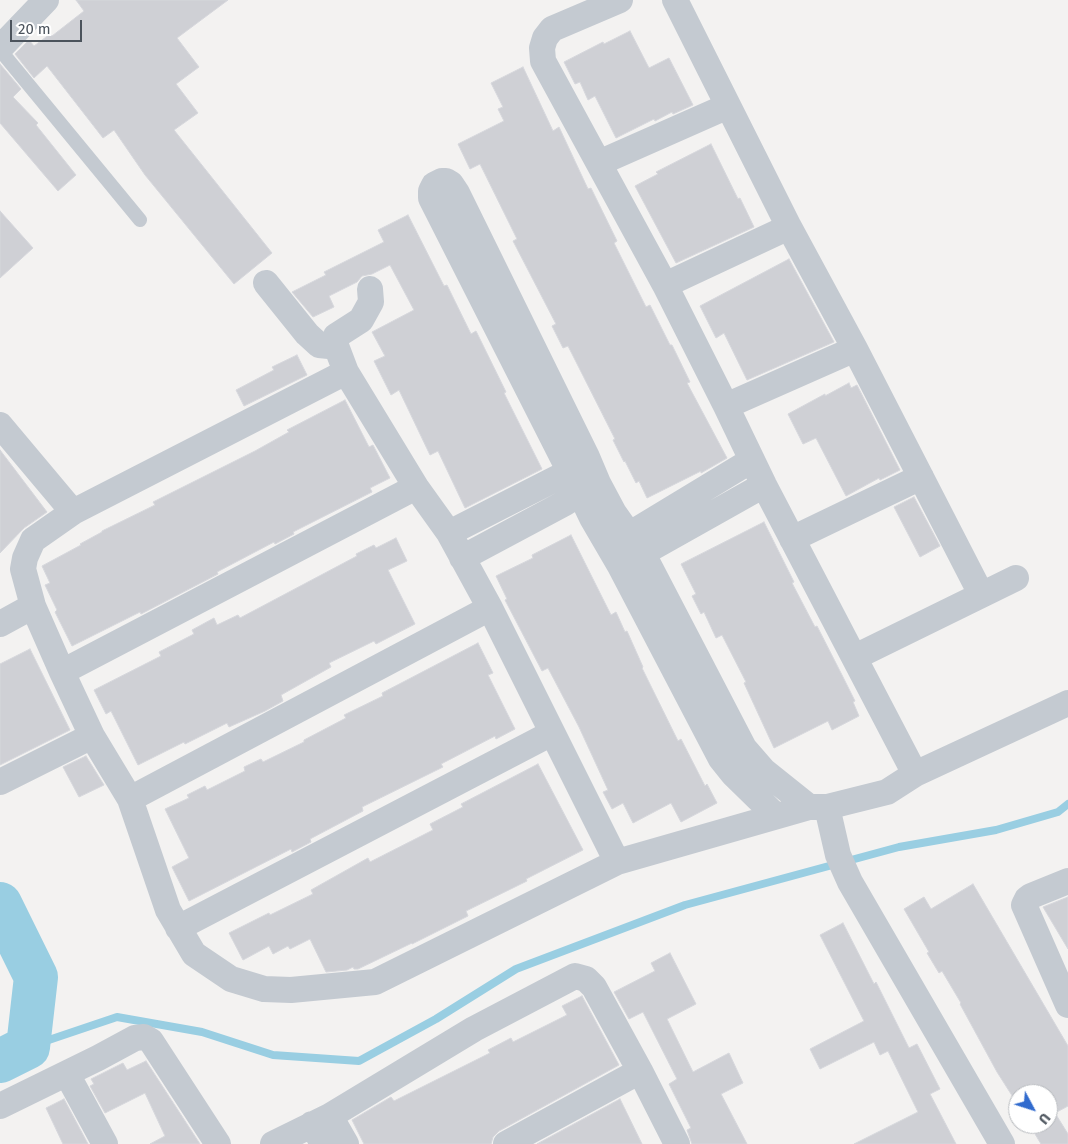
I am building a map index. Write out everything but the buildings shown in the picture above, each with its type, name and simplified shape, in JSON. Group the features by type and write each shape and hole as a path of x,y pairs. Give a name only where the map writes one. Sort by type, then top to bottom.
{"street":[{"path":"0,49 46,0"},
{"path":"620,0 552,29 544,38 542,48 544,61 665,285 764,486 915,774"},
{"path":"675,0 789,227 855,349 981,594"},
{"path":"599,163 728,106"},
{"path":"578,463 430,198 434,186 442,181 451,184 457,193 578,463 589,488 614,513 625,550 721,759 732,774 776,816"},
{"path":"665,285 789,227"},
{"path":"266,283 307,334 319,345 329,346 335,343"},
{"path":"370,289 371,302 361,320 336,336 335,343 346,372 416,486 449,533 490,608 617,862"},
{"path":"726,406 855,349"},
{"path":"346,372 72,512 33,540 28,549 23,569 34,606 62,672 92,736 130,799 168,910 194,954 231,979 264,989 291,990 375,982 617,862 776,816 887,792 915,774 1068,703"},
{"path":"0,425 72,512"},
{"path":"625,550 752,460"},
{"path":"449,533 559,477 578,463"},
{"path":"792,539 921,477"},
{"path":"62,672 416,486"},
{"path":"625,550 764,486"},
{"path":"462,558 589,488"},
{"path":"625,550 744,748 764,771 818,807 850,882 1002,1144"},
{"path":"855,657 1016,578"},
{"path":"0,624 34,606"},
{"path":"130,799 490,608"},
{"path":"178,928 552,732"},
{"path":"0,782 92,736"},
{"path":"1068,881 1031,896 1024,905 1068,1005"},
{"path":"273,1144 322,1128 474,1029 575,976 586,979 594,987 677,1144"},
{"path":"0,1106 67,1074 135,1038 144,1037 151,1041 218,1144"},
{"path":"506,1144 640,1071"},
{"path":"67,1074 105,1144"},
{"path":"322,1128 346,1144"}],"lane":[{"path":"0,49 140,220"}],"waterway":[{"path":"28,1047 117,1017 202,1032 273,1055 359,1061 436,1019 516,969 685,905 899,847 996,830 1058,812 1068,804"},
{"path":"0,904 36,977 28,1047 0,1061"}]}
